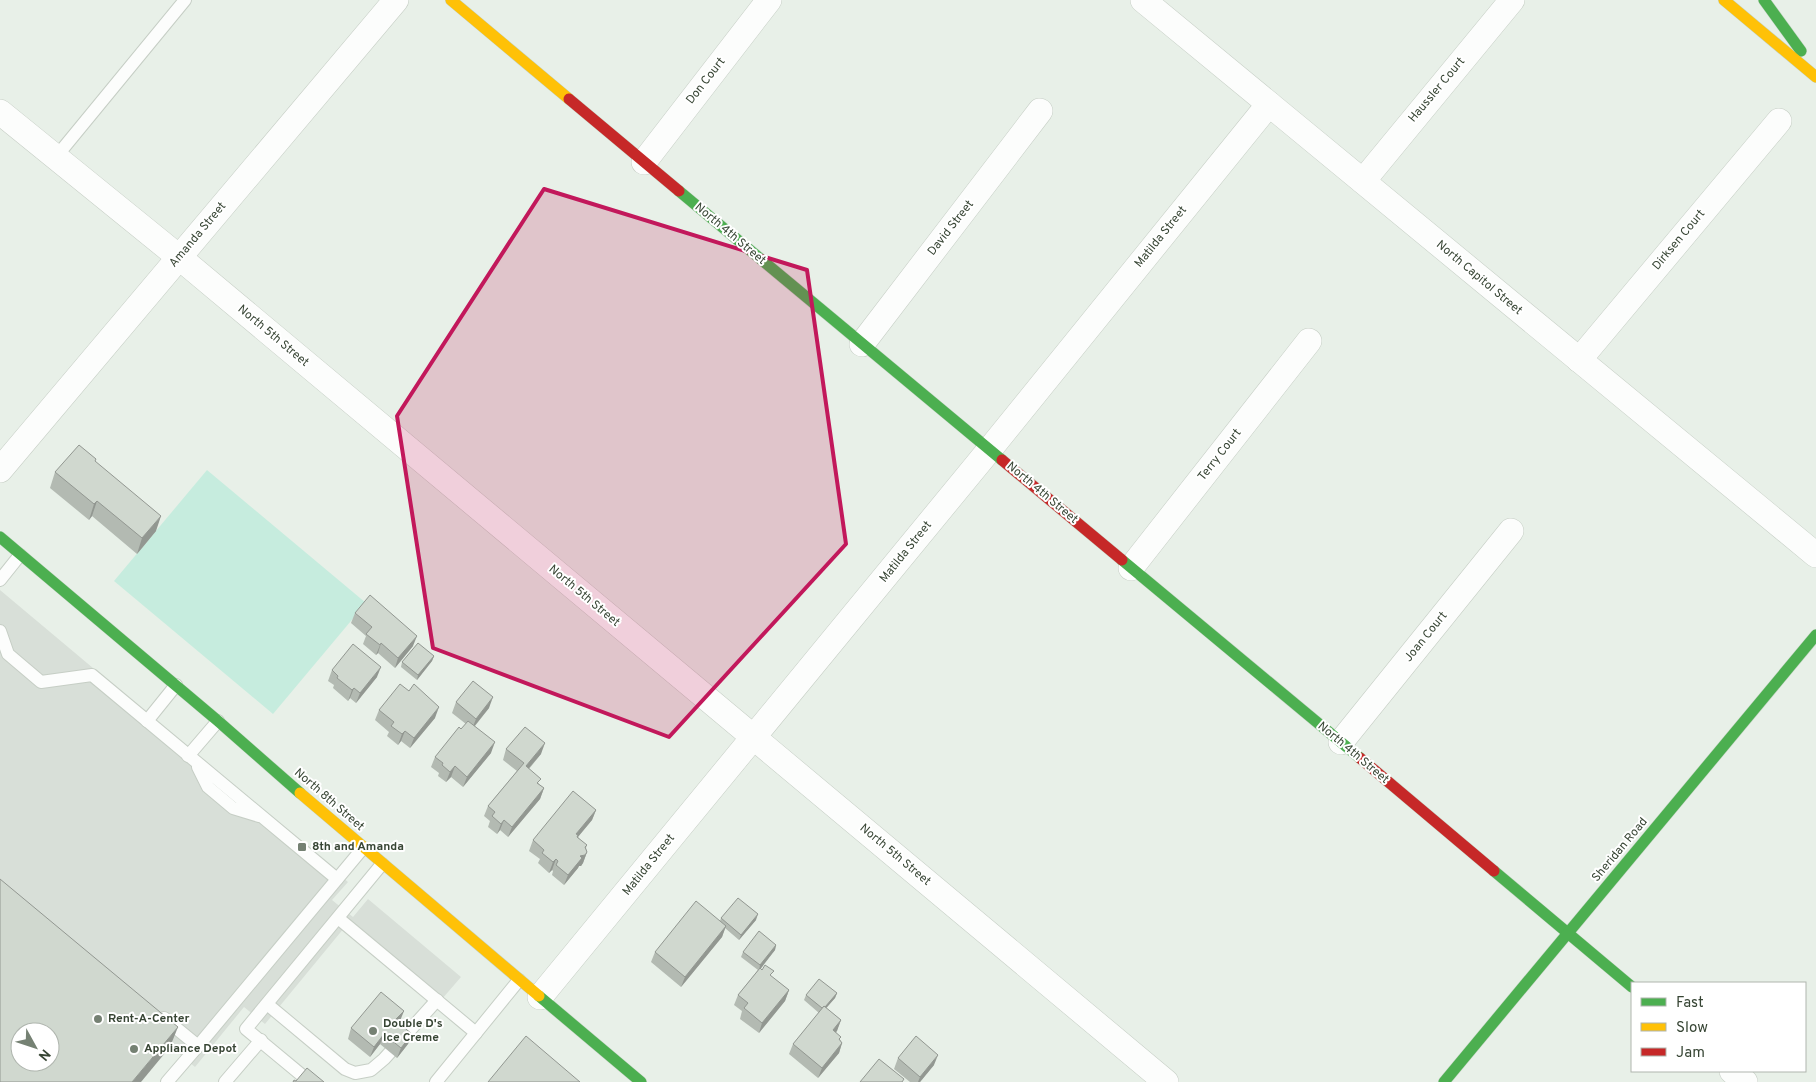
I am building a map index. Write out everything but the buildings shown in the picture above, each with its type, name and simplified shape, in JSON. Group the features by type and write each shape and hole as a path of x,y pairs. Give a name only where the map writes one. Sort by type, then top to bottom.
{"main road":[{"name":"North 4th Street","path":"451,0 1631,986"},
{"path":"1724,0 1816,77"},
{"path":"1764,0 1816,72"},
{"name":"North 8th Street","path":"0,537 176,685 363,848 641,1082"},
{"name":"Sheridan Road","path":"1444,1082 1816,635"}],"street":[{"name":"Amanda Street","path":"0,470 396,0"},
{"name":"Don Court","path":"644,162 769,0"},
{"name":"North Capitol Street","path":"1143,0 1816,554"},
{"name":"Haussler Court","path":"1362,181 1512,0"},
{"name":"Matilda Street","path":"540,998 990,449 1269,104"},
{"name":"North 5th Street","path":"0,112 180,258 1166,1082"},
{"name":"David Street","path":"862,344 1040,112"},
{"name":"Dirksen Court","path":"1579,360 1779,121"},
{"name":"Terry Court","path":"1131,568 1309,341"},
{"name":"Joan Court","path":"1341,742 1511,531"},
{"path":"1733,1072 1745,1082"}],"lane":[{"path":"56,158 185,0"},
{"path":"0,580 20,555"},
{"path":"0,631 8,654 41,682 92,675 337,879"},
{"path":"146,720 176,685"},
{"path":"192,759 218,721"},
{"path":"167,1082 363,848"},
{"path":"310,1082 246,1029 382,864"},
{"path":"338,918 476,1033"},
{"path":"436,1082 519,980"},
{"path":"267,1004 345,1069 355,1072 371,1070 384,1059 437,1000"},
{"path":"158,1012 198,1046"},
{"path":"225,1082 261,1040"}],"highlighted area":[{"path":"544,189 807,270 846,544 669,737 433,648 397,416"}],"green space":[{"path":"207,470 366,603 273,714 114,581"}],"shaded area":[{"path":"0,590 348,882 332,900 353,917 368,899 461,977 442,999 349,922 265,1024 244,1007 195,1067 0,905"}],"traffic: fast":[{"path":"1764,0 1801,51"},
{"path":"679,191 1002,460"},
{"path":"0,537 218,721 300,793"},
{"path":"1122,560 1360,758"},
{"path":"1444,1082 1816,635"},
{"path":"1494,871 1631,986"},
{"path":"539,996 641,1082"}],"traffic: slow":[{"path":"451,0 569,99"},
{"path":"1724,0 1816,77"},
{"path":"300,793 539,996"}],"traffic: jam":[{"path":"569,99 679,191"},
{"path":"1002,460 1122,560"},
{"path":"1360,758 1494,871"}],"place":[{"name":"8th and Amanda","path":"302,847"},
{"name":"Rent-A-Center","path":"98,1019"},
{"name":"Double D's Ice Creme","path":"373,1031"},
{"name":"Appliance Depot","path":"134,1049"}]}
